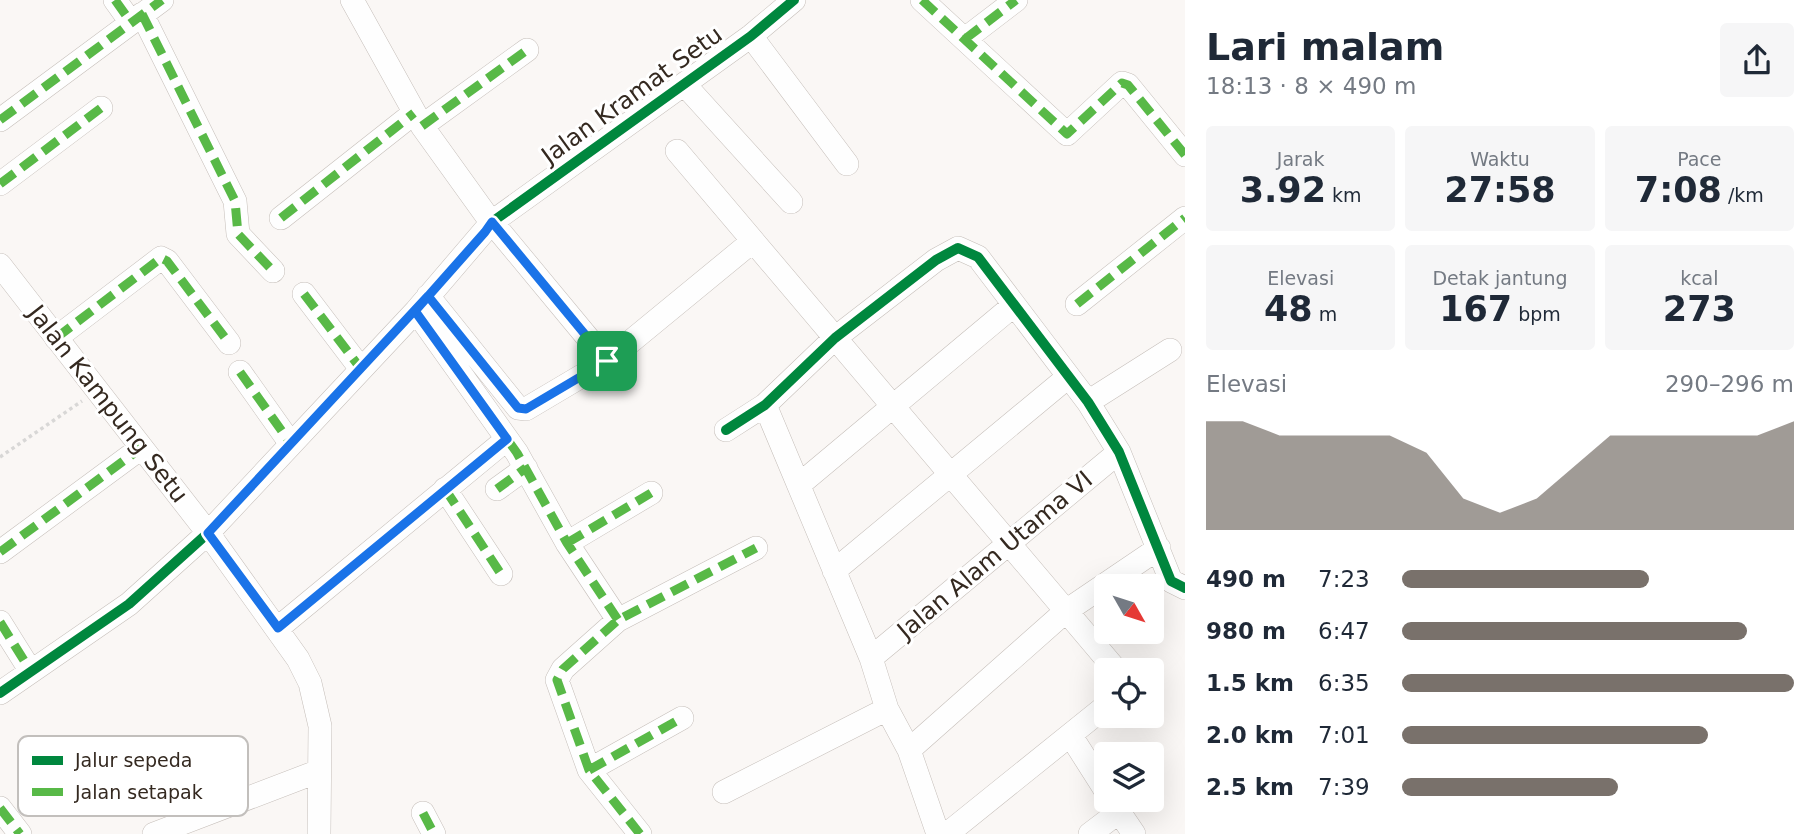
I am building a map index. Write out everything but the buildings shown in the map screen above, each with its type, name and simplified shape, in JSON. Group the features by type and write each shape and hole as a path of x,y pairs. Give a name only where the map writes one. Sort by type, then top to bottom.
{"street":[{"path":"115,0 136,17 235,201 238,234 272,271"},
{"path":"0,120 162,0"},
{"name":"Jalan Kramat Setu","path":"492,222 751,36 794,0"},
{"path":"922,0 1067,134 1122,83 1128,85 1185,155"},
{"path":"965,38 1016,0"},
{"path":"355,1 418,119 492,222 607,361"},
{"path":"751,36 847,164"},
{"path":"281,218 418,119 527,50"},
{"path":"684,84 791,202"},
{"path":"0,184 102,108"},
{"path":"677,150 1106,658"},
{"path":"1077,304 1185,218"},
{"path":"0,693 130,604 208,533 422,304 492,222"},
{"path":"422,304 518,408 526,409 607,361 753,241"},
{"path":"726,430 765,405 835,338 936,260 958,248 978,257 1088,402 1119,452 1171,581 1185,588"},
{"path":"57,338 161,258 167,261 229,343"},
{"name":"Jalan Kampung Setu","path":"0,265 208,533 298,659 317,705 320,726 319,834"},
{"path":"304,294 361,369"},
{"path":"422,304 526,468 567,543 618,620"},
{"path":"800,484 1014,304"},
{"path":"1088,402 1170,350"},
{"path":"240,372 291,444"},
{"path":"834,571 1068,377"},
{"path":"765,405 871,658 887,709 909,750 938,834"},
{"path":"278,628 507,439"},
{"path":"0,552 141,448"},
{"name":"Jalan Alam Utama VI","path":"871,658 1119,452"},
{"path":"497,489 526,468"},
{"path":"445,489 501,574"},
{"path":"567,543 651,493"},
{"path":"639,834 589,770 557,680 563,669 618,620 756,548"},
{"path":"909,750 1066,611 1159,548"},
{"path":"0,622 30,670"},
{"path":"724,792 887,709"},
{"path":"947,834 1094,716"},
{"path":"589,770 682,718"},
{"path":"1071,736 1094,773"},
{"path":"248,798 319,771"},
{"path":"0,808 16,832"},
{"path":"1090,834 1110,812"},
{"path":"1119,812 1134,834"},
{"path":"423,814 434,834"},
{"path":"154,834 201,816"}],"path":[{"path":"0,457 82,401"}],"marked path":[{"path":"115,0 130,21"},
{"path":"0,120 162,0"},
{"path":"922,0 1067,134 1122,83 1128,85 1185,155"},
{"path":"965,39 1016,0"},
{"path":"142,14 235,201 238,234 273,271"},
{"path":"422,126 527,50"},
{"path":"0,184 101,108"},
{"path":"281,218 414,113"},
{"path":"1077,304 1185,218"},
{"path":"56,338 161,258 167,261 229,343"},
{"path":"304,294 361,369"},
{"path":"416,311 517,453 567,543 618,620"},
{"path":"240,372 291,444"},
{"path":"278,628 507,439"},
{"path":"0,552 141,448"},
{"path":"497,489 526,468"},
{"path":"445,489 501,574"},
{"path":"567,543 651,493"},
{"path":"640,834 589,770 557,680 563,669 618,620 756,548"},
{"path":"0,622 30,670"},
{"path":"589,770 682,718"},
{"path":"0,808 20,834"},
{"path":"423,813 434,834"}],"cycle path":[{"path":"0,693 129,604 208,533 416,311 492,222 751,36 794,0"},
{"path":"726,430 765,405 835,338 936,260 958,248 978,257 1088,402 1119,452 1171,581 1185,588"}],"route":[{"path":"607,361 492,222 485,232 428,296 415,311 507,439 278,628 208,533 428,296 518,408 526,409 607,361"}]}
